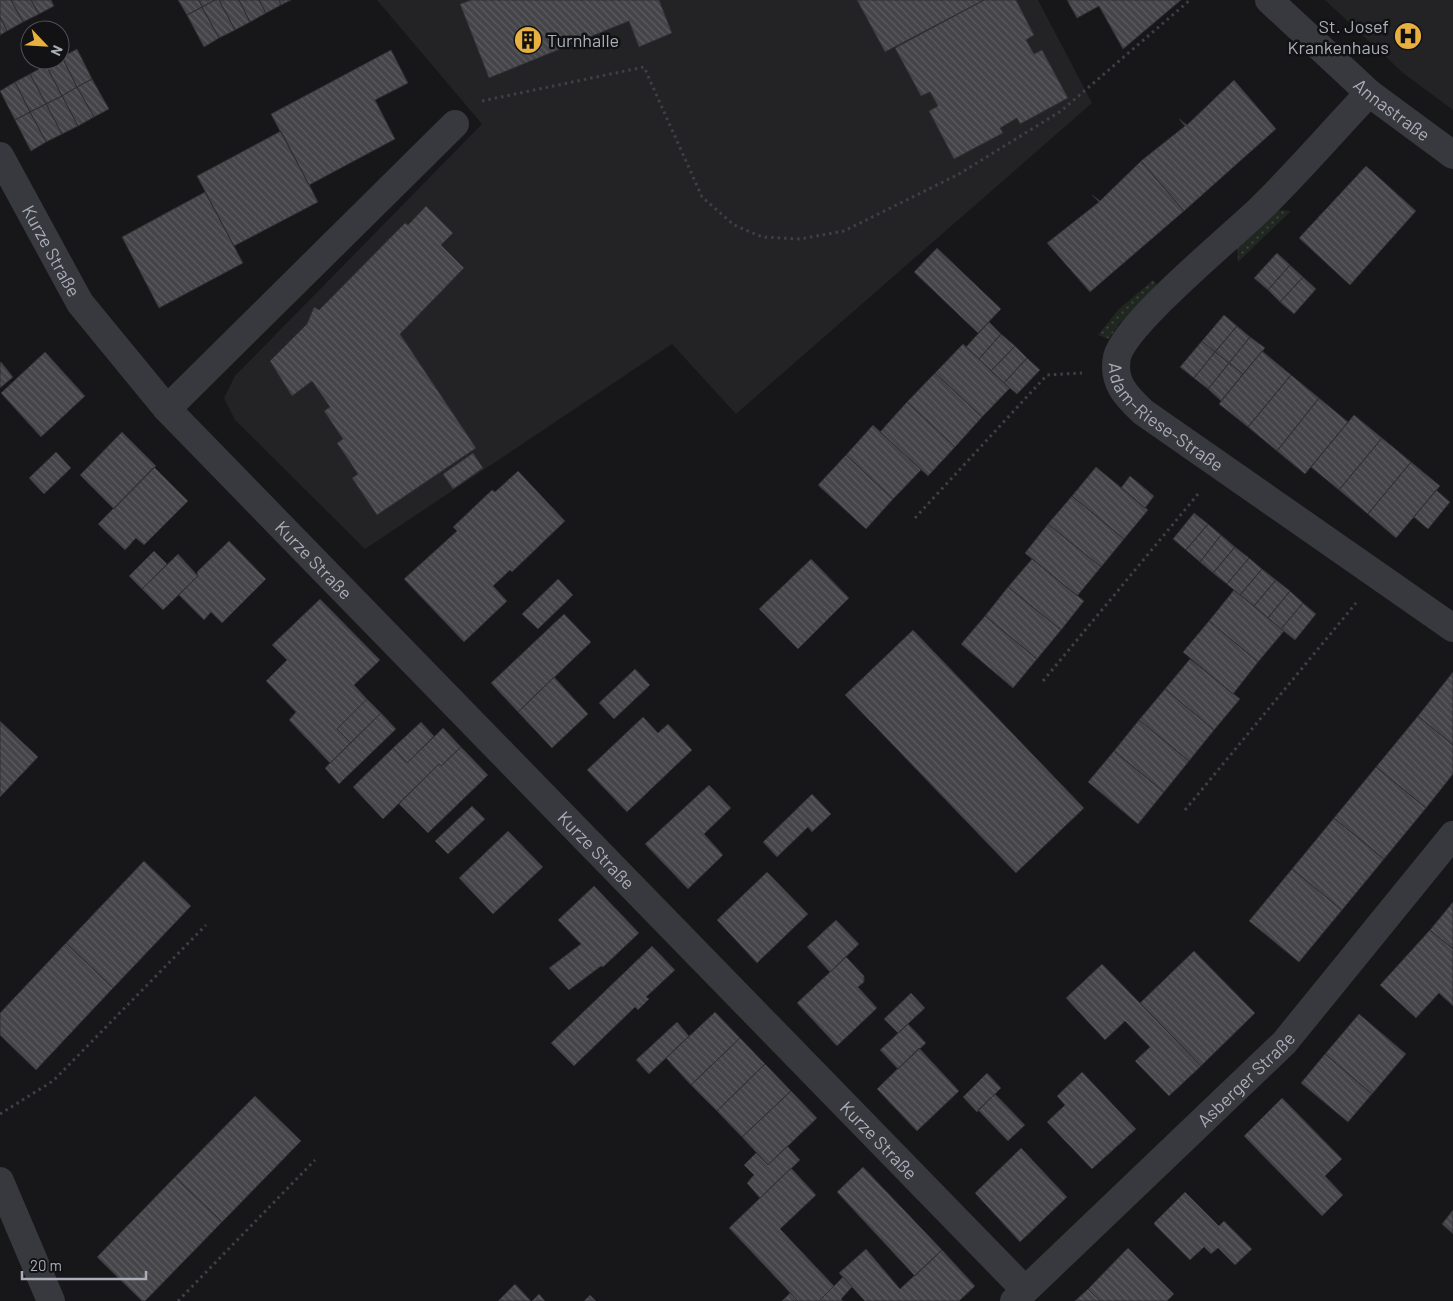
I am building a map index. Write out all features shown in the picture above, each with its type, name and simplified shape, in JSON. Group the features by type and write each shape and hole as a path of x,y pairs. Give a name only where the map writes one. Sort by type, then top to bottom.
{"street":[{"name":"Annastraße","path":"1269,0 1369,93 1453,155"},
{"name":"Adam-Riese-Straße","path":"1369,93 1260,209 1138,324 1118,355 1115,372 1122,393 1143,412 1453,628"},
{"path":"167,409 455,124"},
{"name":"Kurze Straße","path":"0,156 80,303 167,409 1020,1296"},
{"name":"Asberger Straße","path":"1020,1296 1284,1043 1453,835"},
{"path":"0,1181 51,1301"}],"path":[{"path":"455,124 480,102 644,67 702,197 734,225 762,237 800,239 844,231 959,174 1061,110 1190,0"},
{"path":"915,518 1047,375 1115,372"},
{"path":"1043,681 1220,466"},
{"path":"1185,810 1378,575"},
{"path":"0,1114 54,1081 206,926"},
{"path":"178,1301 315,1160"}],"shaded area":[{"path":"377,0 1038,0 1092,103 736,414 672,344 365,549 235,420 224,398 235,376 482,124"},
{"name":"St. Josef Krankenhaus","path":"1325,0 1453,0 1453,110 1403,73"},
{"path":"1276,211 1291,211 1238,262 1237,247"},
{"path":"1153,280 1159,287 1119,324 1109,339 1098,335 1118,310"}],"building":[{"path":"0,0 11,0 22,20 20,20 20,24 7,31 0,17"},
{"path":"11,0 31,0 39,14 27,20 22,20"},
{"path":"31,0 51,0 54,6 39,14"},
{"path":"178,0 199,0 202,7 187,15"},
{"path":"199,0 215,0 202,7"},
{"path":"215,0 219,0 235,30 219,38 202,7"},
{"path":"219,0 239,0 250,22 235,30"},
{"path":"239,0 259,0 266,13 250,22"},
{"path":"259,0 279,0 281,5 266,13"},
{"path":"279,0 291,0 281,5"},
{"name":"Turnhalle","path":"471,0 659,0 672,33 639,47 629,21 489,78 460,4"},
{"path":"857,0 984,0 885,52"},
{"path":"984,0 1016,0 1034,35 1026,40 1034,54 1042,50 1068,98 1020,124 1017,118 1000,128 1003,133 954,159 929,111 938,106 930,92 921,96 895,48"},
{"path":"1067,0 1181,0 1123,49 1099,6 1077,18"},
{"path":"202,7 219,38 204,47 187,15"},
{"path":"0,17 7,31 0,35"},
{"path":"77,49 92,79 77,87 68,70 70,53"},
{"path":"391,50 408,83 375,100 395,139 309,185 271,114"},
{"path":"37,70 49,70 62,96 46,104 30,74"},
{"path":"49,70 68,70 77,87 62,96"},
{"path":"30,74 46,104 30,112 15,82"},
{"path":"92,79 109,109 94,117 77,87"},
{"path":"1234,80 1276,129 1184,211 1141,161 1185,126 1179,119 1187,125"},
{"path":"15,82 30,112 15,120 0,91"},
{"path":"77,87 94,117 78,126 62,96"},
{"path":"62,96 78,126 62,134 46,104"},
{"path":"46,104 62,134 46,142 30,112"},
{"path":"30,112 46,142 31,151 15,120"},
{"path":"281,131 318,202 234,246 197,176"},
{"path":"1141,161 1184,211 1090,292 1047,243 1099,202 1092,195 1100,201"},
{"path":"1366,166 1416,211 1350,285 1299,238"},
{"path":"205,192 243,263 159,308 122,237"},
{"path":"426,206 453,233 441,245 464,268 400,334 476,448 377,515 352,478 358,474 337,443 343,439 324,411 330,407 312,381 292,396 270,361 307,324 314,307 319,310 405,223 408,225"},
{"path":"937,248 1001,309 978,333 914,272"},
{"path":"1277,253 1290,265 1268,290 1254,278"},
{"path":"1290,265 1303,277 1280,302 1268,290"},
{"path":"1303,277 1316,289 1294,314 1280,302"},
{"path":"1224,315 1237,326 1215,352 1202,341"},
{"path":"989,322 1001,334 979,359 966,347"},
{"path":"1237,326 1250,337 1229,363 1215,352"},
{"path":"1001,334 1015,346 991,371 979,359"},
{"path":"1250,337 1265,348 1243,374 1229,363"},
{"path":"1202,341 1215,352 1194,378 1180,367"},
{"path":"963,344 1010,388 982,417 935,373"},
{"path":"1015,346 1027,358 1004,383 991,371"},
{"path":"1262,351 1291,375 1248,427 1219,404"},
{"path":"45,352 85,396 41,437 1,393"},
{"path":"1215,352 1229,363 1208,389 1194,378"},
{"path":"1027,358 1040,370 1017,394 1004,383"},
{"path":"0,363 13,377 0,388"},
{"path":"1229,363 1243,374 1221,401 1208,389"},
{"path":"935,373 982,417 955,447 907,402"},
{"path":"1291,375 1319,398 1277,451 1248,427"},
{"path":"1319,398 1348,422 1305,474 1277,451"},
{"path":"907,402 955,447 928,476 880,432"},
{"path":"1354,415 1382,438 1339,490 1311,467"},
{"path":"873,425 921,470 893,499 846,455"},
{"path":"122,432 156,466 114,509 80,475"},
{"path":"1382,438 1411,462 1368,514 1339,490"},
{"path":"56,452 71,468 44,494 29,478"},
{"path":"473,453 483,468 453,489 443,474"},
{"path":"846,455 893,499 866,529 818,485"},
{"path":"1411,462 1440,486 1396,538 1368,514"},
{"path":"154,467 188,501 144,545 136,538 125,550 98,524"},
{"path":"1096,467 1148,510 1124,539 1072,496"},
{"path":"518,471 565,521 512,572 510,570 493,586 507,601 464,642 404,579 457,531 453,527 492,490 495,492"},
{"path":"1130,476 1154,496 1145,508 1121,488"},
{"path":"1436,490 1450,502 1428,529 1414,517"},
{"path":"1072,496 1124,539 1101,567 1048,524"},
{"path":"1194,513 1208,524 1186,550 1173,539"},
{"path":"1048,524 1101,567 1077,596 1025,553"},
{"path":"1208,524 1221,535 1200,562 1186,550"},
{"path":"1221,535 1235,547 1213,573 1200,562"},
{"path":"229,541 266,579 222,623 211,612 204,620 179,595 198,576 197,572"},
{"path":"1235,547 1249,558 1227,584 1213,573"},
{"path":"154,551 167,564 142,589 129,576"},
{"path":"178,554 198,576 163,610 142,589"},
{"path":"1249,558 1262,569 1240,595 1227,584"},
{"path":"811,559 849,598 798,649 759,609"},
{"path":"1032,559 1084,601 1061,630 1008,587"},
{"path":"1262,569 1276,580 1254,606 1240,595"},
{"path":"558,579 573,595 538,629 522,614"},
{"path":"1276,580 1290,591 1268,618 1254,606"},
{"path":"1008,587 1061,630 1037,659 985,616"},
{"path":"1234,590 1284,631 1258,662 1209,621"},
{"path":"1290,591 1303,603 1281,629 1268,618"},
{"path":"320,599 380,660 354,685 367,699 337,729 351,743 330,763 289,720 296,712 266,681 287,660 272,645"},
{"path":"1303,603 1316,614 1295,640 1281,629"},
{"path":"564,614 591,642 518,712 491,683"},
{"path":"985,616 1037,659 1013,688 961,644"},
{"path":"1209,621 1258,662 1233,694 1183,652"},
{"path":"913,630 1084,808 1016,873 845,695"},
{"path":"1190,659 1240,699 1214,730 1165,689"},
{"path":"635,669 650,685 614,719 599,703"},
{"path":"1453,672 1453,745 1418,716"},
{"path":"554,677 588,714 552,748 518,712"},
{"path":"1165,689 1214,730 1189,761 1139,720"},
{"path":"367,699 381,713 351,743 337,729"},
{"path":"381,713 396,729 339,784 325,768"},
{"path":"1418,716 1453,745 1453,774 1426,808 1376,767"},
{"path":"643,717 658,733 668,724 692,750 627,812 587,770"},
{"path":"1139,720 1189,761 1164,792 1114,751"},
{"path":"0,721 38,757 0,797"},
{"path":"421,722 434,736 407,763 393,748"},
{"path":"443,728 461,747 441,766 439,764 383,819 353,787 393,748 407,763"},
{"path":"461,747 488,775 428,833 399,804 439,764 441,766"},
{"path":"1114,751 1164,792 1138,824 1088,782"},
{"path":"1376,767 1426,808 1384,859 1334,818"},
{"path":"709,785 731,808 704,834 723,855 688,889 645,844"},
{"path":"812,794 831,814 812,832 808,827 777,857 763,842"},
{"path":"472,806 485,819 448,854 435,841"},
{"path":"1334,818 1384,859 1342,910 1292,869"},
{"path":"508,831 543,867 493,914 459,878"},
{"path":"144,861 191,906 113,988 66,943"},
{"path":"1292,869 1342,910 1299,962 1249,921"},
{"path":"767,872 808,914 757,963 717,920"},
{"path":"594,886 639,933 603,967 601,966 569,990 549,968 581,944 558,920"},
{"path":"1453,902 1453,949 1430,930"},
{"path":"836,920 859,944 830,972 807,947"},
{"path":"1430,930 1453,949 1453,1006 1439,993 1416,1018 1380,985"},
{"path":"66,943 113,988 36,1070 0,1035 0,1013"},
{"path":"652,946 675,970 646,997 649,999 638,1010 635,1007 574,1066 551,1043"},
{"path":"1194,951 1255,1013 1201,1066 1140,1003"},
{"path":"846,957 864,976 864,982 858,987 877,1008 837,1046 797,1003"},
{"path":"1102,964 1201,1066 1169,1096 1135,1061 1150,1047 1125,1021 1105,1040 1066,998"},
{"path":"911,993 925,1008 898,1033 884,1019"},
{"path":"715,1012 740,1038 691,1085 666,1058"},
{"path":"1359,1014 1406,1054 1372,1094 1325,1054"},
{"path":"677,1022 689,1036 649,1074 636,1060"},
{"path":"908,1024 926,1043 898,1069 880,1050"},
{"path":"740,1038 765,1064 717,1111 691,1085"},
{"path":"919,1048 959,1091 917,1131 877,1089"},
{"path":"1325,1054 1372,1094 1348,1122 1301,1083"},
{"path":"765,1064 791,1091 742,1137 717,1111"},
{"path":"1082,1072 1136,1129 1092,1169 1047,1122 1065,1105 1057,1096"},
{"path":"987,1073 1001,1088 977,1112 963,1097"},
{"path":"791,1091 817,1118 768,1165 742,1137"},
{"path":"995,1094 1025,1125 1008,1141 978,1110"},
{"path":"255,1096 301,1141 222,1222 175,1177"},
{"path":"1282,1098 1342,1159 1325,1176 1343,1195 1322,1216 1244,1136"},
{"path":"787,1146 800,1160 760,1198 747,1183 754,1175 744,1165 756,1153 768,1165"},
{"path":"1021,1148 1067,1197 1020,1242 975,1193"},
{"path":"863,1167 942,1250 915,1276 837,1192"},
{"path":"791,1168 816,1195 780,1229 834,1286 819,1301 798,1301 729,1228"},
{"path":"175,1177 222,1222 145,1301 142,1301 97,1257"},
{"path":"1185,1192 1219,1226 1224,1221 1252,1249 1235,1265 1218,1248 1211,1254 1204,1247 1190,1260 1155,1225 1154,1223"},
{"path":"1453,1210 1453,1234 1442,1224"},
{"path":"1128,1248 1174,1294 1167,1301 1100,1301 1088,1289"},
{"path":"866,1249 900,1289 942,1250 975,1286 959,1301 865,1301 839,1273"},
{"path":"843,1277 852,1287 841,1299 843,1301 819,1301"},
{"path":"515,1284 531,1301 498,1301"},
{"path":"1088,1289 1100,1301 1075,1301"},
{"path":"790,1293 798,1301 782,1301"},
{"path":"539,1294 545,1301 532,1301"},
{"path":"590,1295 596,1301 584,1301"}],"place":[{"name":"St. Josef Krankenhaus","path":"1408,36"},
{"name":"Turnhalle","path":"528,40"}]}
